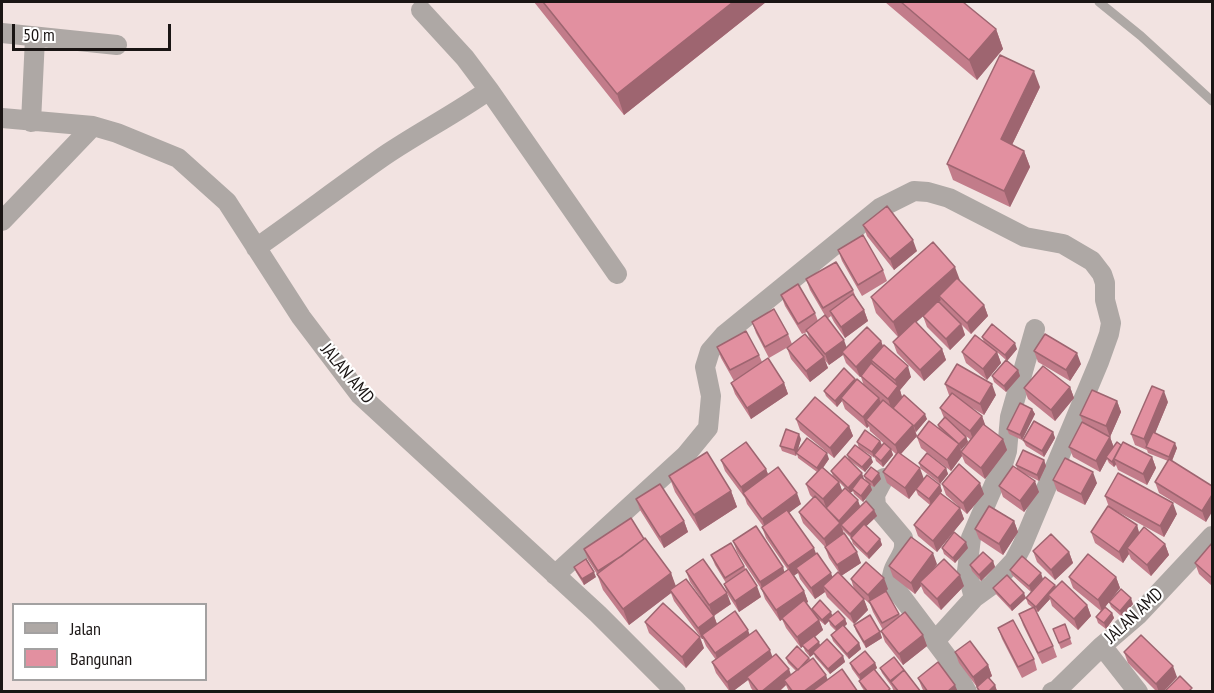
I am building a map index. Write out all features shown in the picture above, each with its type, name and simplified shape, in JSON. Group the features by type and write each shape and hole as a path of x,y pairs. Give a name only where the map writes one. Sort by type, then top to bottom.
{"street":[{"path":"421,10 465,58 489,90 617,274"},
{"path":"2,33 117,45"},
{"path":"31,122 35,38"},
{"path":"256,248 385,155 458,112 489,90"},
{"name":"JALAN AMD","path":"2,118 93,126 117,133 178,158 226,202 301,317 360,395 598,614 668,690"},
{"path":"2,222 93,126"},
{"path":"555,575 685,456 708,428 711,396 705,367 710,351 724,334 880,208 914,191 928,192 949,198 1025,237 1063,244 1092,261 1102,274 1105,283 1105,300 1111,323 1099,362 1014,561 992,585 974,598 935,641"},
{"path":"974,598 967,571 971,538 1007,451 1010,417 1035,329"},
{"path":"884,478 875,495 876,506 903,538 905,544 904,552 893,569 892,584 947,657 967,692"},
{"name":"JALAN AMD","path":"1055,691 1138,615 1212,536"},
{"path":"1102,646 1138,692"}],"lane":[{"path":"1099,2 1141,36 1212,101"}],"building":[{"path":"543,2 733,2 617,94"},
{"path":"901,2 963,2 996,29 969,60"},
{"path":"1000,55 1034,71 1001,139 1024,151 1004,191 947,164"},
{"path":"887,206 913,240 890,259 863,225"},
{"path":"863,235 883,270 858,285 838,250"},
{"path":"933,242 955,267 893,322 871,297"},
{"path":"836,262 853,290 823,308 806,279"},
{"path":"957,278 984,305 967,323 939,296"},
{"path":"798,284 815,313 798,324 781,295"},
{"path":"853,294 864,310 841,327 830,311"},
{"path":"938,301 961,324 946,339 923,316"},
{"path":"774,309 788,334 765,347 752,322"},
{"path":"825,315 844,340 825,354 806,330"},
{"path":"915,321 942,349 920,370 893,342"},
{"path":"992,324 1015,343 1005,355 982,337"},
{"path":"867,327 881,341 856,367 842,352"},
{"path":"746,331 759,355 730,370 717,347"},
{"path":"805,334 824,357 806,371 787,348"},
{"path":"1045,334 1077,353 1066,370 1034,351"},
{"path":"975,335 997,352 983,369 962,352"},
{"path":"884,345 908,366 895,380 871,360"},
{"path":"768,358 784,383 747,408 731,383"},
{"path":"1006,360 1018,370 1004,386 992,376"},
{"path":"871,363 898,386 888,399 861,376"},
{"path":"957,364 992,384 980,404 945,384"},
{"path":"1043,366 1070,387 1051,410 1024,388"},
{"path":"844,368 855,379 835,401 824,391"},
{"path":"857,379 879,398 863,417 841,398"},
{"path":"1152,386 1164,391 1144,439 1131,434"},
{"path":"1092,390 1117,401 1106,426 1080,415"},
{"path":"952,393 982,416 970,431 940,408"},
{"path":"904,395 925,414 914,426 893,408"},
{"path":"815,397 849,426 830,448 796,419"},
{"path":"883,400 913,425 895,445 866,420"},
{"path":"1020,403 1032,409 1020,435 1007,429"},
{"path":"945,417 966,437 959,444 938,425"},
{"path":"929,421 959,444 947,460 917,437"},
{"path":"1034,421 1053,432 1042,451 1023,440"},
{"path":"1082,422 1110,437 1096,461 1069,447"},
{"path":"983,424 1003,439 981,468 961,452"},
{"path":"786,429 799,434 794,450 780,446"},
{"path":"865,430 880,441 872,452 857,442"},
{"path":"1153,432 1175,443 1169,457 1146,447"},
{"path":"807,438 827,453 817,468 796,453"},
{"path":"746,442 766,469 741,487 721,460"},
{"path":"1117,442 1121,445 1112,462 1106,457"},
{"path":"1123,442 1152,457 1143,474 1114,459"},
{"path":"884,443 891,449 881,461 874,455"},
{"path":"855,445 871,457 862,467 847,455"},
{"path":"1023,450 1044,460 1037,475 1016,465"},
{"path":"707,452 731,491 694,515 669,476"},
{"path":"898,452 920,468 905,488 883,472"},
{"path":"927,453 946,468 938,478 919,463"},
{"path":"845,456 862,473 848,488 831,471"},
{"path":"1065,458 1093,472 1081,494 1053,480"},
{"path":"1169,459 1212,486 1212,495 1202,511 1155,482"},
{"path":"959,464 980,483 963,503 942,484"},
{"path":"1013,466 1035,481 1020,501 999,486"},
{"path":"778,467 797,493 762,519 743,493"},
{"path":"822,467 839,482 823,499 806,484"},
{"path":"871,467 879,473 872,482 864,476"},
{"path":"1118,473 1173,503 1160,526 1105,496"},
{"path":"927,475 940,485 929,499 916,489"},
{"path":"861,477 870,484 861,496 852,489"},
{"path":"660,484 684,521 660,537 636,499"},
{"path":"845,488 858,500 839,521 826,508"},
{"path":"940,493 960,508 933,541 914,525"},
{"path":"815,496 840,523 824,539 799,512"},
{"path":"866,501 874,510 850,534 841,525"},
{"path":"989,506 1014,521 999,544 975,529"},
{"path":"1108,506 1137,525 1119,552 1091,532"},
{"path":"787,510 814,548 788,566 762,527"},
{"path":"631,518 644,539 598,571 584,549"},
{"path":"864,524 880,539 867,554 851,538"},
{"path":"756,526 783,567 760,582 733,541"},
{"path":"1144,527 1165,544 1147,565 1127,548"},
{"path":"954,532 966,542 953,558 942,548"},
{"path":"844,533 857,552 837,565 825,547"},
{"path":"1051,534 1069,552 1051,570 1033,551"},
{"path":"911,537 933,553 911,583 889,566"},
{"path":"645,538 671,573 623,609 597,574"},
{"path":"731,543 744,566 725,578 711,555"},
{"path":"1212,543 1212,578 1195,563"},
{"path":"983,552 993,561 979,575 970,565"},
{"path":"817,553 831,573 811,588 796,568"},
{"path":"1088,554 1116,577 1098,600 1069,577"},
{"path":"1022,556 1041,573 1029,586 1010,570"},
{"path":"586,559 594,572 582,579 574,567"},
{"path":"703,559 727,593 709,605 686,571"},
{"path":"944,559 960,575 937,599 920,582"},
{"path":"866,562 884,578 868,595 851,579"},
{"path":"746,569 757,586 735,601 724,584"},
{"path":"789,569 804,591 776,610 761,588"},
{"path":"838,572 864,599 850,614 823,586"},
{"path":"1007,575 1024,593 1010,606 993,588"},
{"path":"1045,577 1055,585 1036,607 1026,598"},
{"path":"686,579 714,616 698,628 670,590"},
{"path":"1062,581 1087,605 1074,619 1048,595"},
{"path":"1121,589 1131,598 1120,611 1109,602"},
{"path":"886,591 899,614 882,623 869,601"},
{"path":"804,600 819,620 797,637 782,618"},
{"path":"820,600 831,612 822,620 812,609"},
{"path":"663,603 700,637 682,657 645,622"},
{"path":"1034,607 1053,646 1038,653 1019,614"},
{"path":"1105,607 1112,613 1104,623 1096,617"},
{"path":"735,611 748,630 715,653 702,635"},
{"path":"838,611 845,619 835,627 828,619"},
{"path":"905,612 923,635 899,654 881,631"},
{"path":"870,615 880,632 864,642 854,625"},
{"path":"1013,620 1034,659 1018,667 998,628"},
{"path":"1065,624 1070,638 1059,643 1053,629"},
{"path":"843,625 859,643 847,654 831,635"},
{"path":"756,630 770,650 727,682 712,662"},
{"path":"1141,635 1173,666 1156,684 1124,652"},
{"path":"814,636 819,642 808,651 802,645"},
{"path":"827,639 843,656 828,669 813,652"},
{"path":"970,641 988,665 973,677 955,652"},
{"path":"797,646 809,658 798,670 786,658"},
{"path":"865,651 875,663 859,675 850,663"},
{"path":"776,654 789,669 759,692 747,677"},
{"path":"894,657 904,670 891,682 880,668"},
{"path":"813,658 826,675 803,692 793,692 784,680"},
{"path":"938,662 955,685 947,692 928,692 918,678"},
{"path":"842,669 858,692 811,692"},
{"path":"874,669 890,689 886,692 868,692 859,681"},
{"path":"904,670 921,692 899,692 890,681"},
{"path":"1180,676 1192,688 1188,692 1164,692"},
{"path":"988,677 995,685 988,692 980,692 977,687"}]}
